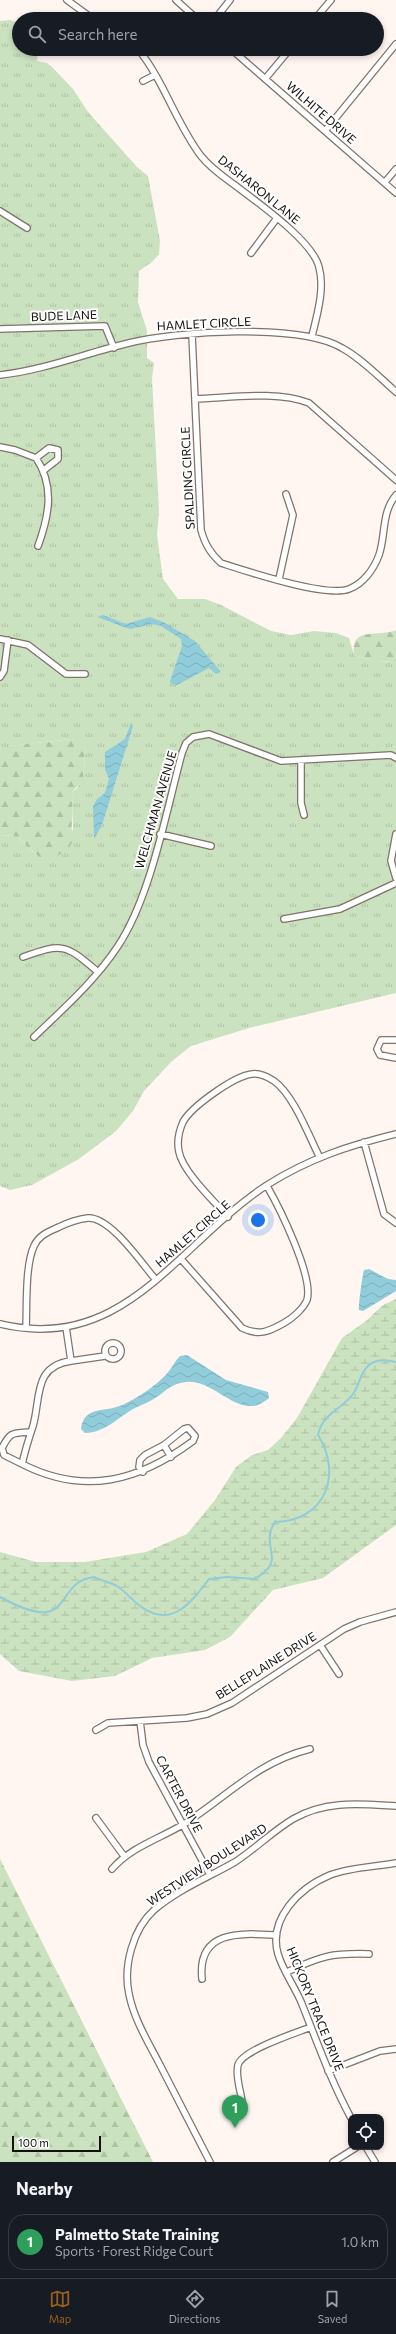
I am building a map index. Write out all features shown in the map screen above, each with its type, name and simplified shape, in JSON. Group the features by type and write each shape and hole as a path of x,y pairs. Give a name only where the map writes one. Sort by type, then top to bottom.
{"street":[{"path":"67,0 83,12"},
{"path":"176,0 189,12"},
{"path":"221,12 230,0"},
{"path":"321,12 331,0"},
{"path":"326,131 396,44"},
{"name":"DASHARON LANE","path":"144,56 148,61 178,118 202,157 221,176 277,218 311,250 319,267 318,309 312,336"},
{"name":"WILHITE DRIVE","path":"239,56 396,193"},
{"path":"265,79 284,56"},
{"path":"143,81 155,75"},
{"path":"384,182 396,169"},
{"path":"0,211 27,228"},
{"path":"251,253 277,218"},
{"name":"BUDE LANE","path":"0,329 101,325 105,326 109,332 114,348"},
{"name":"HAMLET CIRCLE","path":"0,375 43,368 114,348 167,336 283,332 312,336 342,348 396,392"},
{"name":"SPALDING CIRCLE","path":"192,335 201,530 204,543 211,554 221,563 279,579 329,590 349,589 363,580 374,568 379,554 385,516 390,501 396,495"},
{"path":"195,399 296,398 309,403 396,480"},
{"path":"0,447 15,450 36,458 48,478 49,494 45,528 38,546"},
{"path":"36,458 49,448 58,450 58,459 44,470"},
{"path":"279,579 293,515 286,494"},
{"path":"0,639 28,645 66,674 85,674"},
{"path":"0,677 4,671 8,640"},
{"name":"WELCHMAN AVENUE","path":"34,1037 92,981 118,945 134,918 160,834 182,753 186,743 192,737 209,734 281,761 391,755 396,758"},
{"path":"301,760 301,803 304,815"},
{"path":"160,834 212,846"},
{"path":"396,834 391,861 396,878"},
{"path":"284,919 340,909 396,883"},
{"path":"23,957 56,947 66,948 98,972"},
{"path":"396,1040 380,1040 377,1049 380,1055 396,1058"},
{"path":"228,1217 184,1165 179,1152 179,1136 184,1121 198,1106 222,1088 238,1078 252,1074 263,1076 275,1082 286,1093 319,1156"},
{"name":"HAMLET CIRCLE","path":"0,1324 26,1328 66,1327 99,1318 123,1306 267,1186 319,1156 396,1134"},
{"path":"364,1142 384,1214 396,1223"},
{"path":"181,1259 242,1328 252,1333 267,1333 286,1322 302,1308 307,1298 308,1287 293,1238 267,1186"},
{"path":"26,1328 30,1258 34,1246 41,1235 64,1225 89,1218 104,1222 118,1235 156,1280"},
{"path":"66,1327 71,1361"},
{"path":"22,1464 41,1382 48,1371 59,1363 105,1356"},
{"path":"30,1432 13,1433 8,1436 2,1448 4,1455 42,1475 79,1482 111,1480 142,1472 171,1458 193,1441 195,1436 188,1428 184,1429 164,1445 140,1460 139,1467 142,1472"},
{"path":"164,1445 171,1458"},
{"name":"BELLEPLAINE DRIVE","path":"96,1730 108,1723 207,1714 232,1704 320,1645 360,1622 396,1612"},
{"path":"320,1645 339,1674"},
{"name":"CARTER DRIVE","path":"140,1721 143,1745 149,1762 210,1874"},
{"path":"112,1870 124,1856 182,1825 211,1806 245,1779 267,1765 310,1749"},
{"name":"WESTVIEW BOULEVARD","path":"210,2162 137,2021 128,1992 127,1977 134,1943 143,1923 155,1910 210,1874 240,1858 293,1820 314,1810 331,1804 355,1803 396,1806"},
{"path":"96,1818 124,1856"},
{"name":"HICKORY TRACE DRIVE","path":"349,2114 328,2071 311,2027 278,1955 275,1935 282,1916 294,1900 318,1881 344,1871 396,1863"},
{"path":"202,1979 200,1965 204,1954 213,1943 224,1936 252,1933 275,1935"},
{"path":"287,1972 317,1958 339,1953 369,1954"},
{"path":"242,2102 237,2071 238,2063 244,2057 311,2027"},
{"path":"328,2071 380,2051 396,2049"},
{"path":"333,2162 352,2150"},
{"path":"368,2150 375,2162"}],"green space":[{"path":"0,21 12,21 12,56 37,56 37,61 47,63 54,69 73,89 88,112 137,167 148,176 160,241 159,254 152,262 139,271 138,302 147,331 147,358 154,363 152,378 159,510 157,535 163,579 178,599 205,599 221,605 271,631 291,635 314,631 336,633 349,638 354,655 375,662 396,661 396,993 249,1028 191,1046 171,1062 144,1091 133,1111 116,1131 79,1159 32,1185 10,1190 0,1186 0,835 17,836 36,855 73,830 72,792 77,788 83,778 85,747 72,739 0,747"},
{"path":"396,630 396,661 375,662 354,655 356,640 361,636"},
{"path":"72,739 78,741 85,747 83,781 72,792 72,840 69,847 57,856 52,858 44,858 35,853 17,836 0,835 0,747"},
{"path":"396,1299 396,1525 323,1578 273,1590 230,1637 205,1650 152,1658 115,1676 72,1681 19,1671 0,1654 0,1552 36,1562 85,1562 146,1552 187,1534 215,1500 236,1467 252,1455 268,1450 281,1438 297,1418 342,1338 366,1321 383,1305"},
{"path":"0,1859 153,2162 0,2162"}],"water":[{"path":"103,615 126,624 150,617 163,622 195,641 221,672 216,674 209,668 177,685 171,684 170,681 182,646 181,639 161,626 152,624 130,629 97,617"},
{"path":"131,723 133,726 102,825 94,839 93,806 97,799 105,793 109,779 105,769 105,752 125,739"},
{"path":"369,1269 388,1279 396,1280 396,1291 363,1311 359,1310 359,1303 364,1270"},
{"path":"187,1355 226,1380 268,1392 269,1398 258,1405 248,1406 238,1404 208,1387 197,1383 186,1382 172,1386 152,1400 135,1408 99,1430 85,1433 81,1429 86,1416 96,1411 127,1403 134,1399 160,1381 180,1356"}],"waterway":[{"path":"0,1597 24,1608 41,1612 52,1610 60,1605 72,1588 81,1581 94,1577 117,1586 140,1606 161,1615 170,1614 187,1605 209,1579 227,1577 255,1579 266,1571 271,1563 270,1535 271,1529 275,1522 292,1520 306,1514 317,1505 325,1493 329,1480 329,1465 325,1450 318,1435 323,1422 353,1394 363,1373 370,1364 380,1360 396,1362"}],"place":[{"name":"Palmetto State Training","path":"235,2128"}]}
